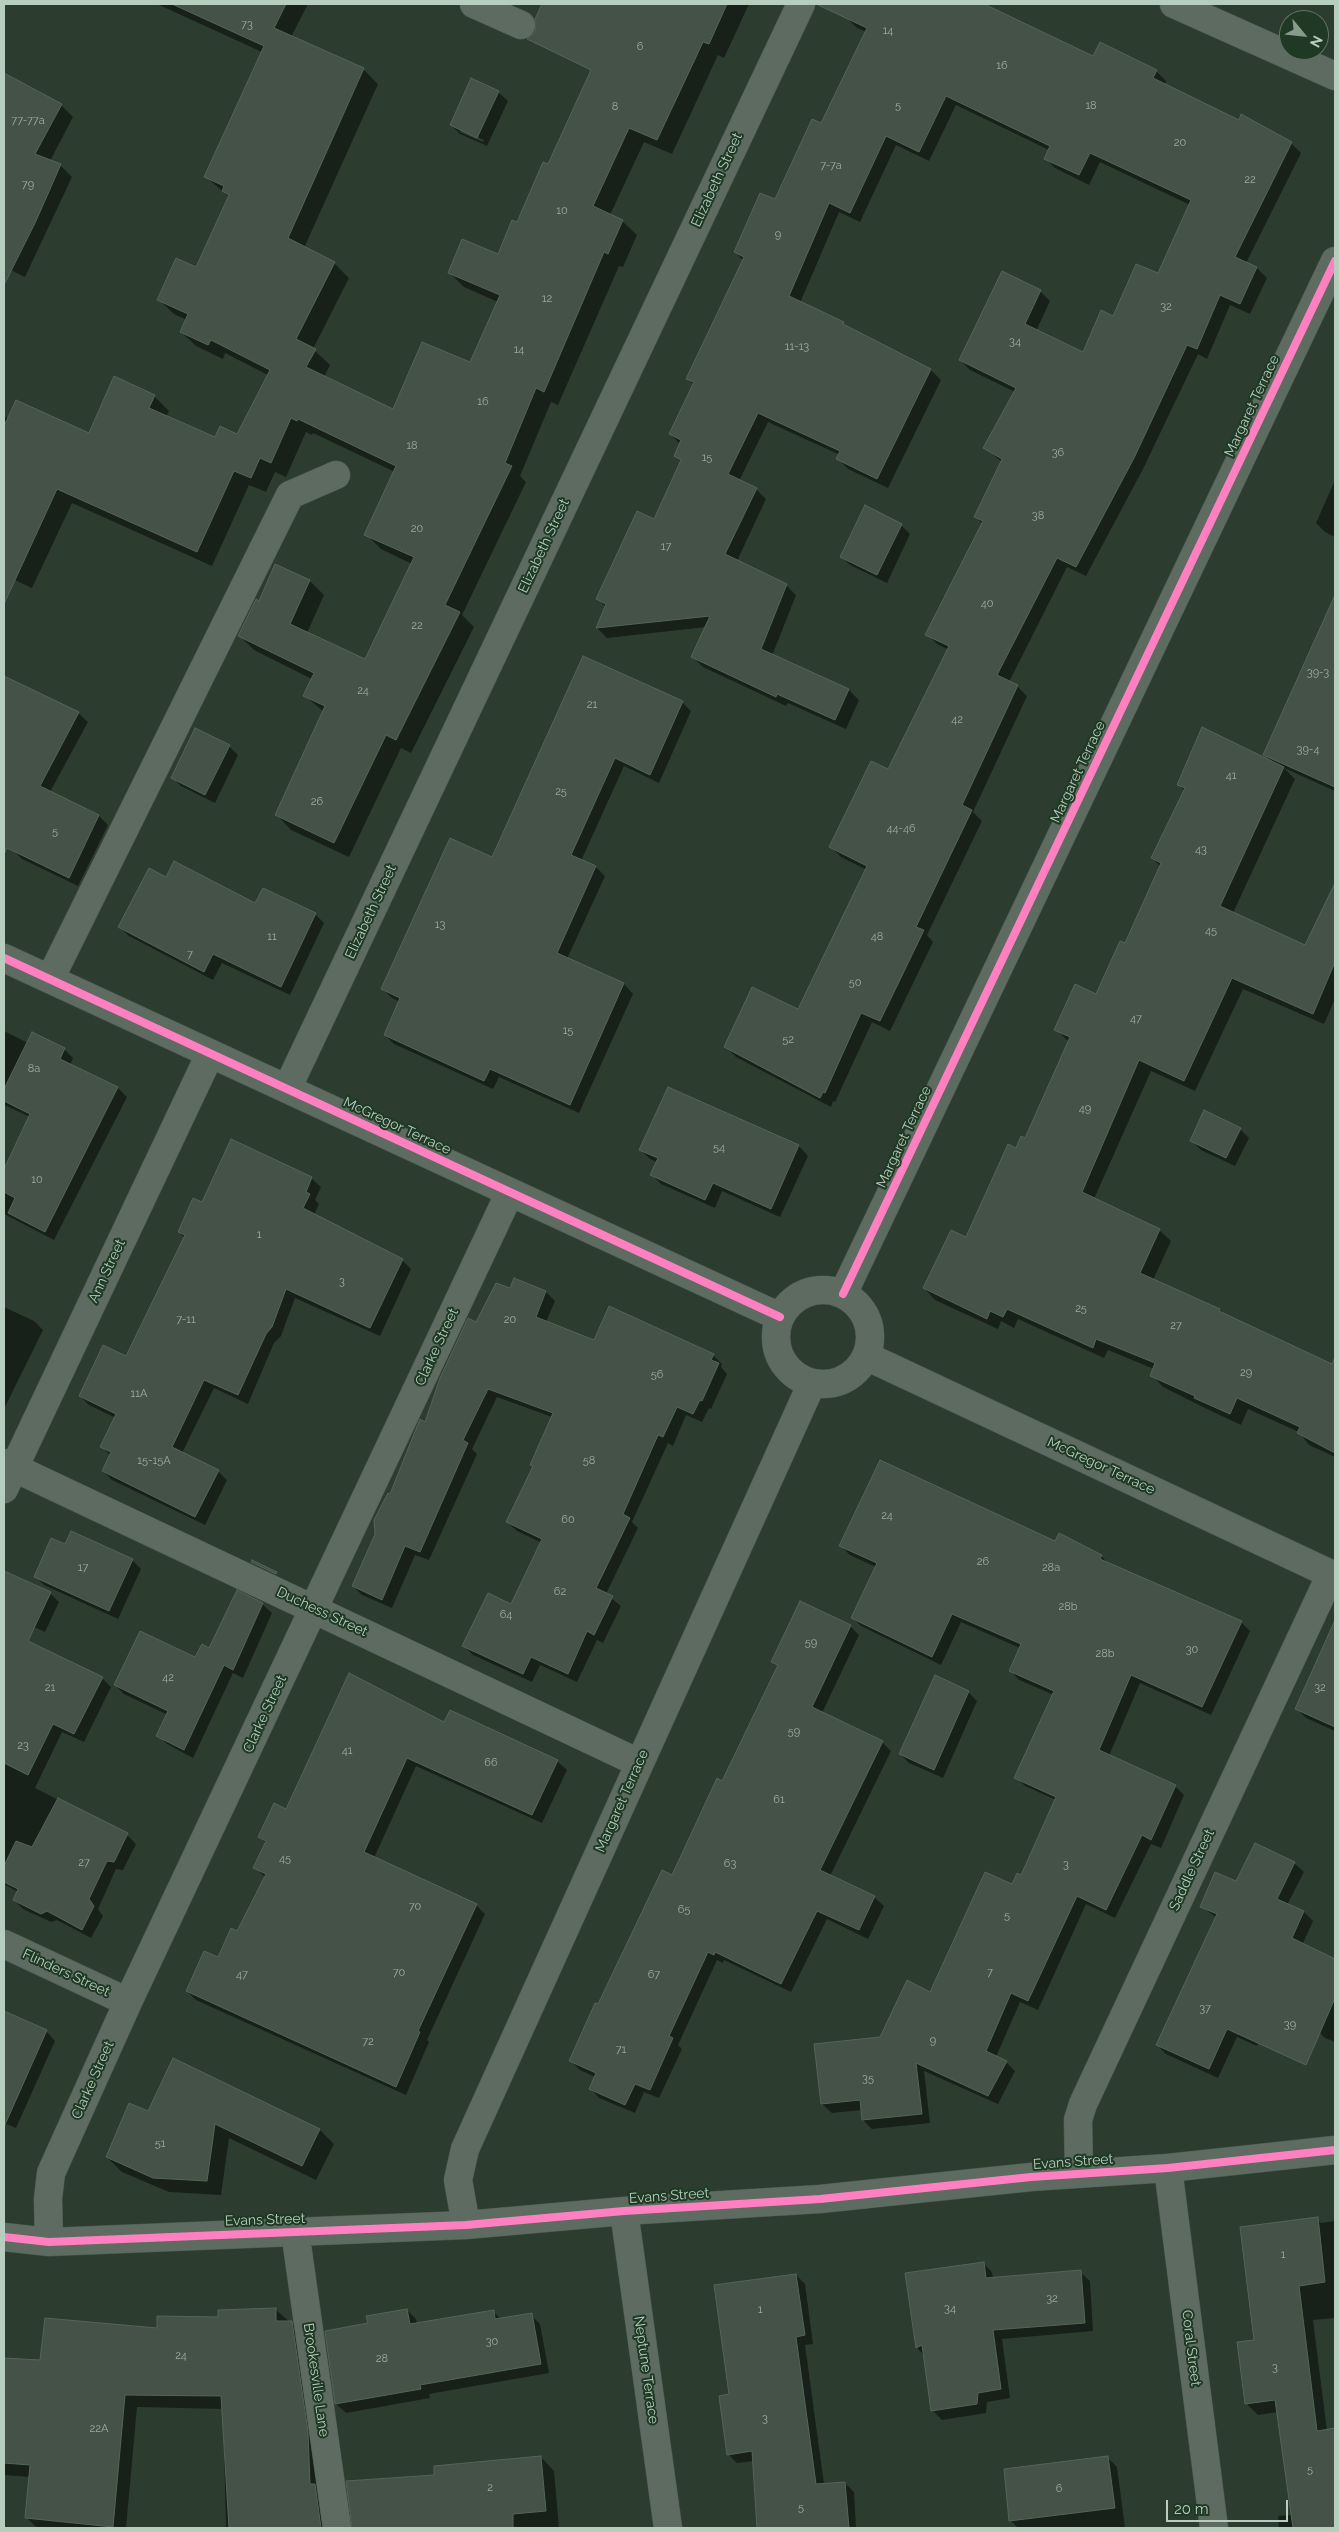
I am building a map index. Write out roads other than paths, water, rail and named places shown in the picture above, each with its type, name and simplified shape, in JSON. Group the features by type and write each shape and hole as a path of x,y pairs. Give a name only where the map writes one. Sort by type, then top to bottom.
{"street":[{"path":"474,4 520,25"},
{"name":"Elizabeth Street","path":"287,1089 801,4"},
{"path":"1174,4 1335,76"},
{"name":"Margaret Terrace","path":"843,1294 1335,261"},
{"path":"50,979 290,496 336,475"},
{"name":"McGregor Terrace","path":"4,958 780,1317"},
{"name":"Ann Street","path":"7,1474 210,1054"},
{"name":"Clarke Street","path":"49,2242 48,2199 51,2173 128,2002 315,1609 510,1192"},
{"path":"821,1290 843,1294 855,1301 864,1313 870,1327 870,1342 866,1356 857,1370 843,1380 828,1384 812,1383 797,1376 784,1364 778,1350 776,1333 780,1317 788,1305 800,1295 821,1290"},
{"name":"McGregor Terrace","path":"866,1356 1333,1575"},
{"name":"Margaret Terrace","path":"466,2225 458,2180 465,2149 812,1383"},
{"name":"Duchess Street","path":"7,1474 315,1609 639,1763"},
{"name":"Saddle Street","path":"1079,2173 1078,2120 1083,2104 1333,1575"},
{"name":"Flinders Street","path":"4,1944 128,2002"},
{"name":"Evans Street","path":"4,2237 49,2242 466,2225 624,2211 820,2199 1079,2173 1168,2168 1335,2150"},
{"name":"Coral Street","path":"1168,2168 1214,2528"},
{"name":"Neptune Terrace","path":"624,2211 668,2528"},
{"name":"Brookesville Lane","path":"295,2231 337,2528"}]}
